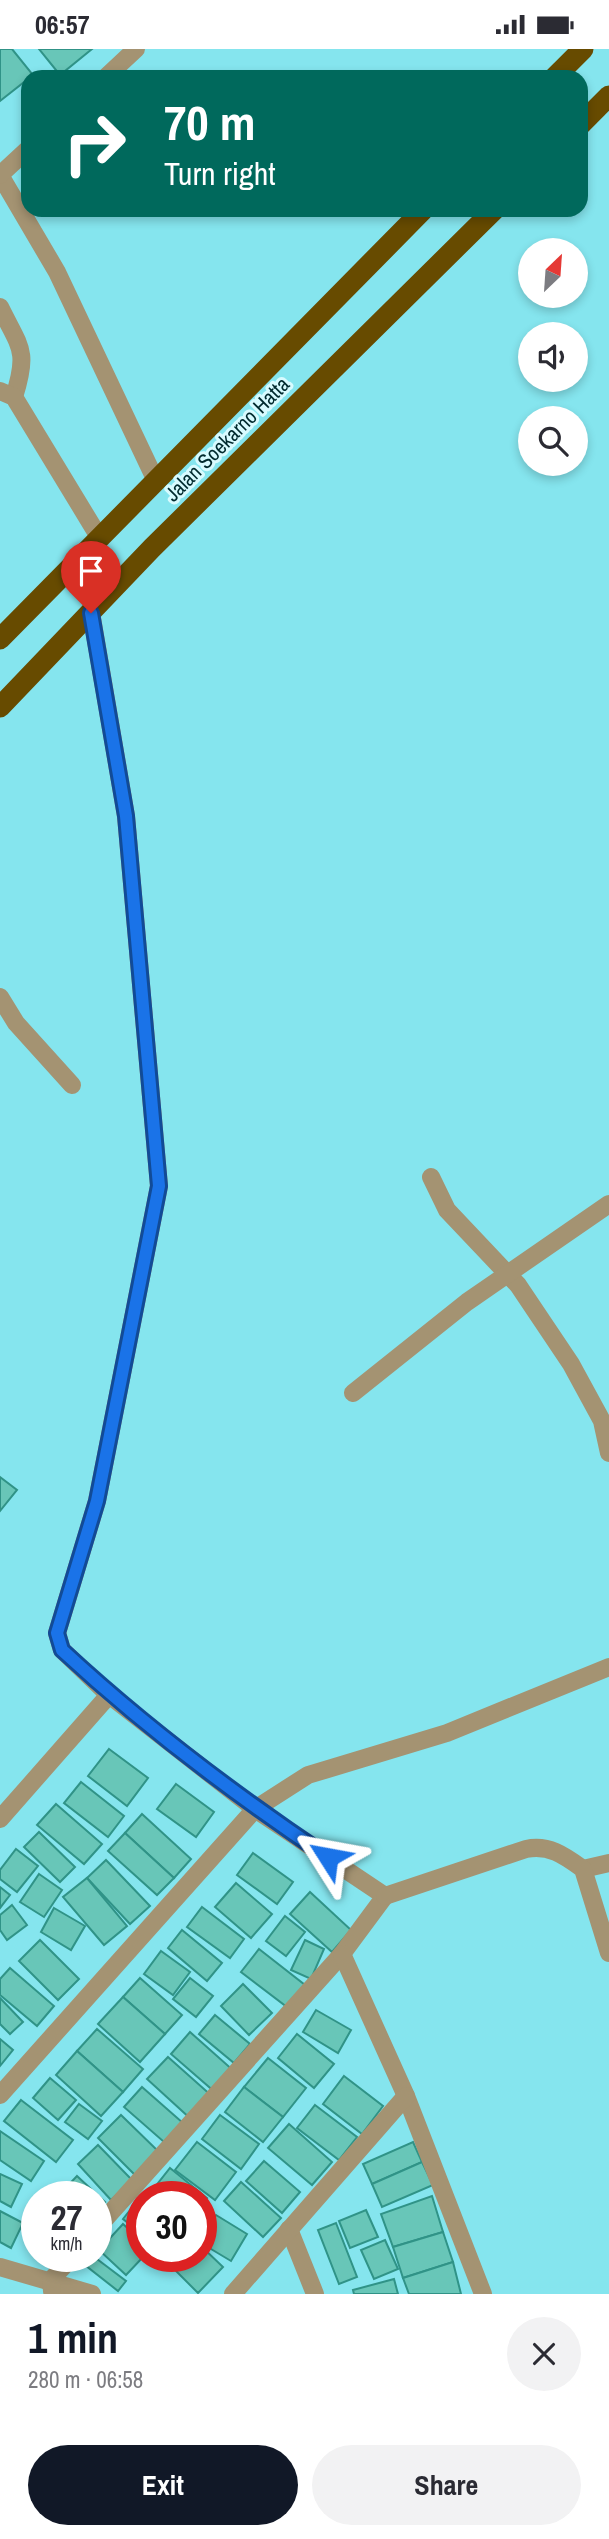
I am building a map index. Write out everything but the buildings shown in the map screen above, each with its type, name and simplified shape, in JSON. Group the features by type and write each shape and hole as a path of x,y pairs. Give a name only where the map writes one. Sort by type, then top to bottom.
{"highway":[{"path":"562,70 583,49"},
{"path":"588,117 609,96"},
{"name":"Jalan Soekarno Hatta","path":"0,639 416,217"},
{"name":"Jalan Soekarno Hatta","path":"0,707 171,529 487,217"}],"street":[{"path":"114,70 136,49"},
{"path":"21,156 0,175 21,211"},
{"path":"25,217 57,272 155,479"},
{"path":"0,307 23,354 22,372 7,394 99,537"},
{"path":"91,613 126,816 159,1186 97,1501 57,1633 62,1650 109,1695 254,1809 384,1896"},
{"path":"0,997 16,1023 72,1085"},
{"path":"431,1177 447,1210 508,1273 570,1364 606,1420 609,1453"},
{"path":"353,1393 508,1273 609,1204"},
{"path":"0,2095 254,1809 308,1775 447,1733 609,1667"},
{"path":"0,1819 109,1695"},
{"path":"112,2211 342,1954 384,1896 536,1847 551,1849 583,1869 609,1953"},
{"path":"583,1869 609,1863"},
{"path":"342,1954 406,2096 483,2294"},
{"path":"233,2294 406,2096"},
{"path":"289,2229 315,2294"},
{"path":"0,2267 52,2287 92,2294"},
{"path":"52,2287 62,2272"}],"route":[{"path":"91,613 126,816 159,1186 97,1501 57,1633 57,1641 62,1650 109,1695 254,1809 328,1857"}]}
